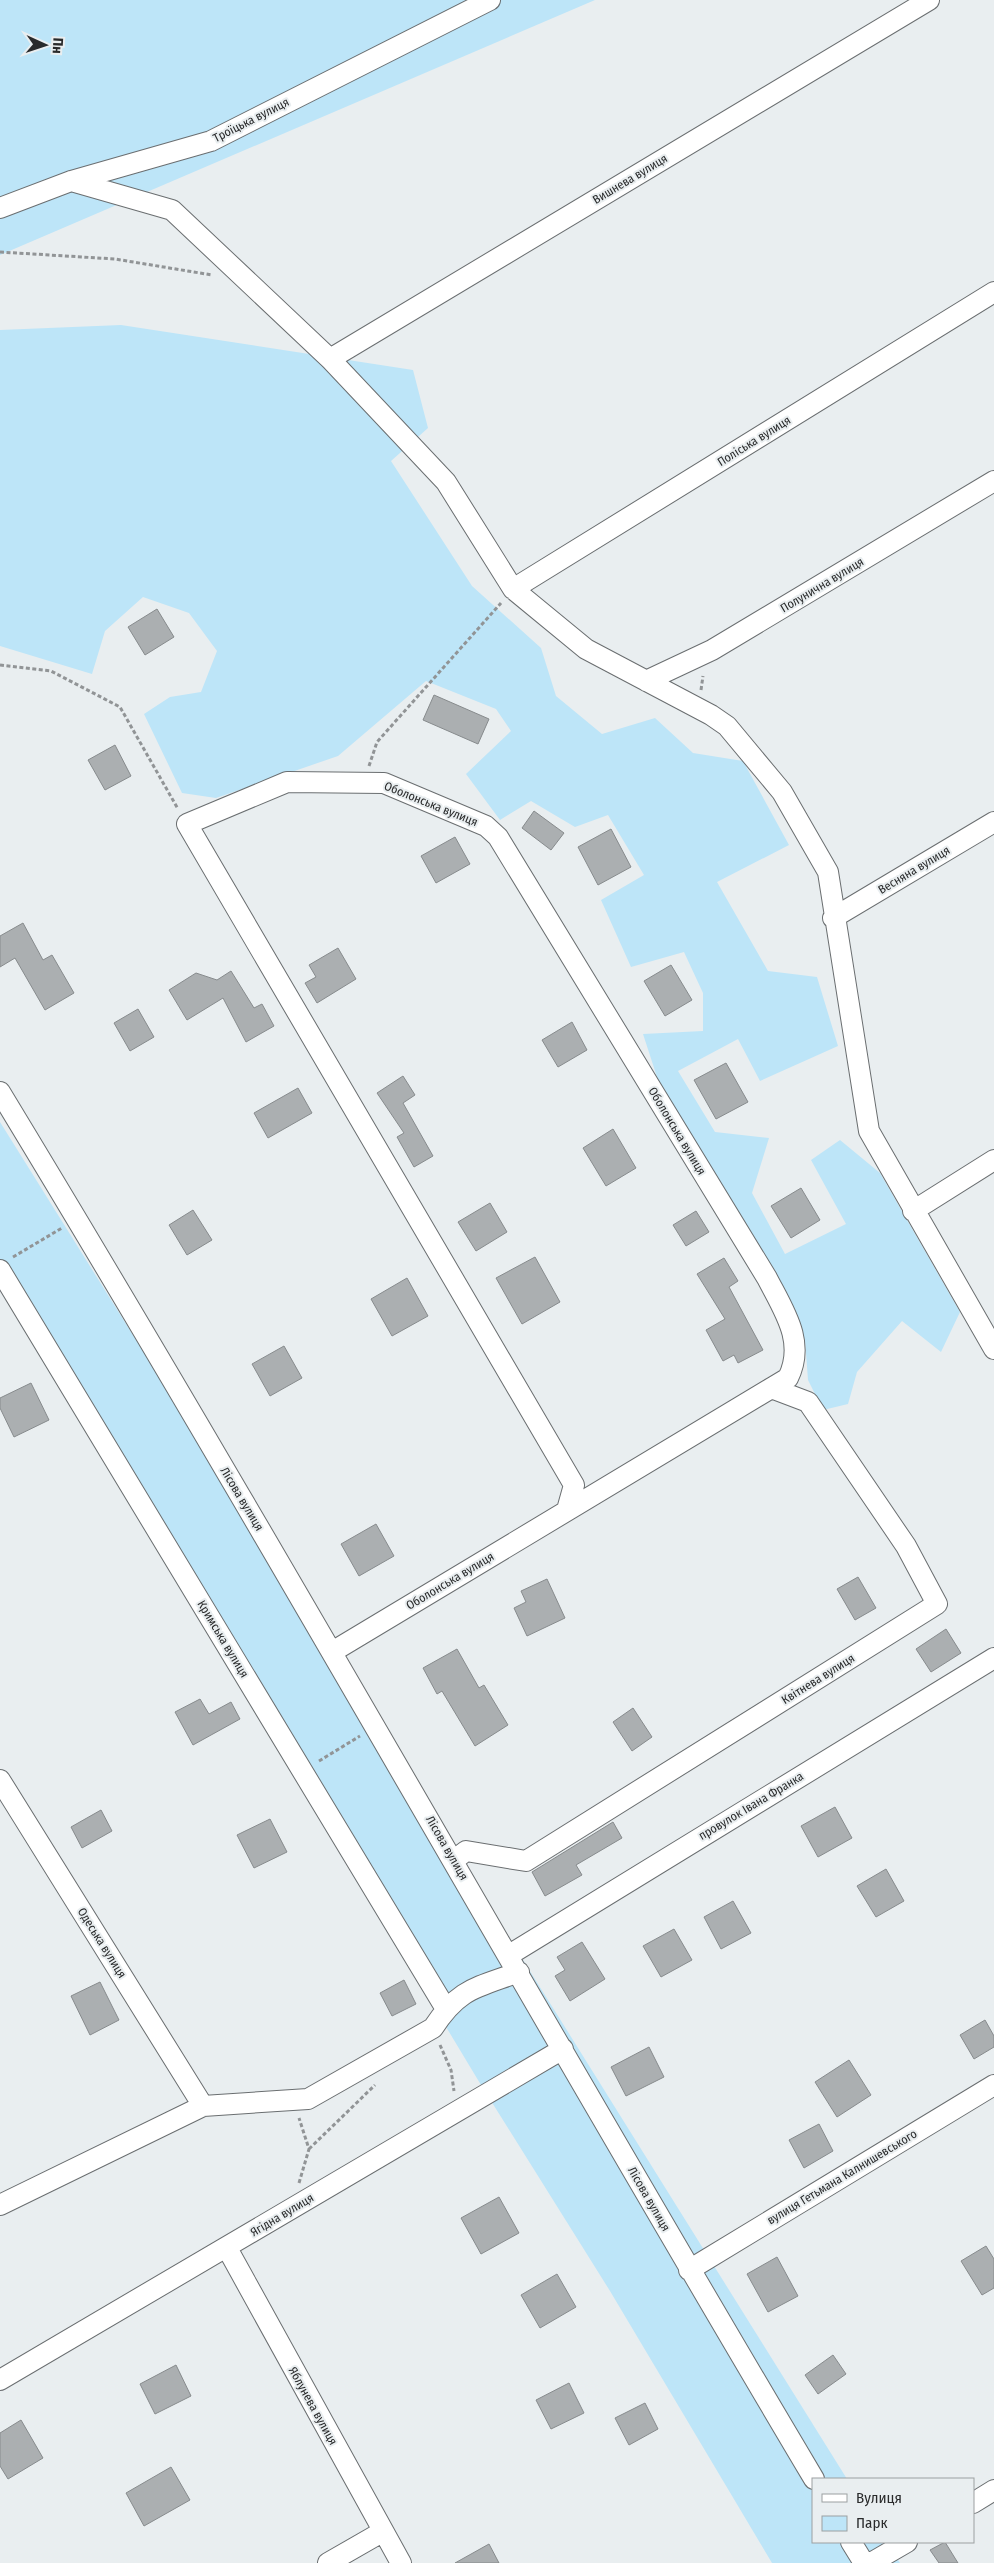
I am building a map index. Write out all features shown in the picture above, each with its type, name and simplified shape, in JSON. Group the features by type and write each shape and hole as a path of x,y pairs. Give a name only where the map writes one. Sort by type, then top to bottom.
{"street":[{"name":"Троїцька вулиця","path":"0,208 71,181 211,141 490,0"},
{"name":"Вишнева вулиця","path":"330,359 929,0"},
{"path":"71,181 172,210 330,359 446,482 512,589 586,649 711,715 727,726 782,792 828,872 833,918 869,1131 913,1211 994,1349"},
{"name":"Поліська вулиця","path":"512,589 994,292"},
{"name":"Полунична вулиця","path":"646,682 712,650 994,481"},
{"name":"Оболонська вулиця","path":"187,824 287,782 363,783 384,784 393,787 476,821 498,837 767,1278 787,1316 797,1350 795,1365 788,1378 332,1652"},
{"name":"Весняна вулиця","path":"833,918 994,822"},
{"path":"187,824 574,1485 567,1510"},
{"name":"Лісова вулиця","path":"0,1092 332,1652 514,1963 689,2270 813,2478"},
{"path":"913,1211 994,1160"},
{"name":"Кримська вулиця","path":"4,1265 302,1771 446,2009"},
{"name":"Квітнева вулиця","path":"454,1860 466,1851 526,1862 937,1604 906,1546 808,1402 771,1388"},
{"name":"провулок Івана Франка","path":"433,2028 446,2009 464,1992 514,1963 994,1658"},
{"name":"Одеська вулиця","path":"0,1780 203,2106"},
{"path":"0,2205 203,2106 308,2099 433,2028"},
{"name":"Ягідна вулиця","path":"0,2380 563,2049"},
{"name":"вулиця Гетьмана Калнишевського","path":"689,2270 994,2085"},
{"name":"Яблунева вулиця","path":"227,2248 382,2532 401,2563"},
{"path":"974,2501 994,2490"},
{"path":"328,2563 382,2532"},
{"path":"852,2543 864,2563"},
{"path":"871,2563 905,2543"}],"path":[{"path":"0,252 114,259 248,281"},
{"path":"363,783 377,742 512,589"},
{"path":"711,715 700,694 704,672 712,650"},
{"path":"0,665 51,671 120,707 187,824"},
{"path":"4,1265 77,1219"},
{"path":"302,1771 376,1727"},
{"path":"433,2028 451,2070 457,2111"},
{"path":"290,2210 309,2149 378,2082"},
{"path":"293,2101 309,2149"}],"green space":[{"path":"0,0 595,0 0,255"},
{"path":"121,325 413,370 428,428 391,461 472,586 541,648 556,696 602,734 655,718 693,753 743,761 789,845 717,882 768,971 817,977 838,1046 760,1081 738,1039 678,1071 715,1132 769,1138 752,1193 785,1254 846,1224 811,1160 840,1140 880,1173 960,1312 941,1352 902,1321 857,1372 848,1404 823,1410 808,1380 805,1340 751,1240 657,1077 643,1034 703,1031 703,993 684,952 631,967 601,900 644,875 608,815 575,827 531,801 500,820 466,774 511,731 496,709 426,681 338,756 216,798 182,793 144,714 170,697 201,692 217,651 189,613 143,597 105,631 92,674 0,646 0,330"},
{"path":"0,1122 846,2478 812,2478 812,2543 888,2543 900,2563 772,2563 610,2291 481,2085 0,1286"}],"building":[{"path":"157,609 174,637 145,655 128,627"},
{"path":"434,695 489,719 478,744 423,720"},
{"path":"115,745 131,776 105,790 88,760"},
{"path":"534,811 564,833 551,850 522,828"},
{"path":"611,829 631,867 598,885 578,847"},
{"path":"455,837 470,864 436,883 421,856"},
{"path":"23,923 43,960 52,955 74,993 45,1010 15,958 0,967 0,936"},
{"path":"338,948 356,979 317,1003 305,983 316,977 309,965"},
{"path":"671,965 692,1000 665,1016 644,981"},
{"path":"231,971 254,1008 262,1004 274,1026 246,1042 223,998 187,1020 169,990 196,973 217,980"},
{"path":"138,1009 154,1037 130,1051 114,1023"},
{"path":"572,1022 587,1050 558,1067 542,1040"},
{"path":"726,1063 748,1102 716,1119 694,1080"},
{"path":"403,1076 415,1095 403,1103 433,1156 414,1167 397,1137 404,1133 377,1093"},
{"path":"298,1088 312,1113 268,1138 254,1113"},
{"path":"613,1129 636,1168 606,1186 583,1148"},
{"path":"801,1188 820,1220 791,1238 771,1206"},
{"path":"490,1203 507,1232 476,1251 458,1222"},
{"path":"193,1210 212,1240 187,1255 169,1225"},
{"path":"696,1211 709,1232 686,1246 673,1225"},
{"path":"535,1257 560,1302 522,1324 496,1278"},
{"path":"724,1258 738,1281 729,1287 763,1350 738,1363 734,1355 723,1361 706,1330 725,1319 697,1274"},
{"path":"407,1278 428,1316 392,1336 371,1299"},
{"path":"284,1346 302,1378 270,1396 252,1364"},
{"path":"31,1383 49,1420 14,1437 0,1408 0,1398"},
{"path":"376,1524 394,1556 359,1576 341,1544"},
{"path":"858,1577 876,1608 855,1620 837,1589"},
{"path":"547,1579 565,1618 527,1636 514,1608 526,1602 521,1591"},
{"path":"946,1629 961,1653 931,1672 916,1649"},
{"path":"457,1649 479,1688 484,1685 508,1725 475,1746 442,1691 437,1694 423,1668"},
{"path":"200,1699 209,1714 231,1702 240,1719 193,1745 175,1712"},
{"path":"633,1708 652,1737 632,1751 613,1722"},
{"path":"835,1807 852,1838 818,1857 801,1826"},
{"path":"101,1810 112,1831 82,1848 71,1827"},
{"path":"270,1819 287,1852 254,1868 237,1835"},
{"path":"613,1822 622,1838 576,1865 582,1875 545,1896 532,1872"},
{"path":"886,1869 904,1901 876,1917 857,1886"},
{"path":"733,1901 751,1933 721,1949 704,1917"},
{"path":"674,1929 692,1960 661,1977 643,1946"},
{"path":"582,1942 605,1979 570,2001 555,1976 565,1970 557,1957"},
{"path":"404,1980 416,2004 392,2016 380,1993"},
{"path":"100,1982 119,2020 90,2035 71,1996"},
{"path":"985,2020 994,2036 994,2047 974,2059 960,2035"},
{"path":"649,2047 664,2077 626,2096 611,2067"},
{"path":"849,2060 871,2095 837,2117 815,2082"},
{"path":"819,2124 833,2151 804,2168 789,2140"},
{"path":"499,2197 519,2233 481,2254 461,2218"},
{"path":"986,2246 994,2259 994,2288 982,2295 961,2261"},
{"path":"777,2257 798,2296 768,2312 747,2274"},
{"path":"557,2274 576,2307 540,2328 521,2295"},
{"path":"833,2355 846,2374 818,2394 805,2375"},
{"path":"176,2365 191,2396 155,2414 140,2384"},
{"path":"569,2383 584,2413 551,2429 536,2400"},
{"path":"645,2403 658,2429 629,2445 615,2418"},
{"path":"21,2420 43,2458 8,2479 0,2466 0,2433"},
{"path":"171,2467 190,2500 144,2526 126,2493"},
{"path":"946,2543 958,2563 939,2563 930,2550"},
{"path":"489,2544 499,2563 455,2563"}]}
